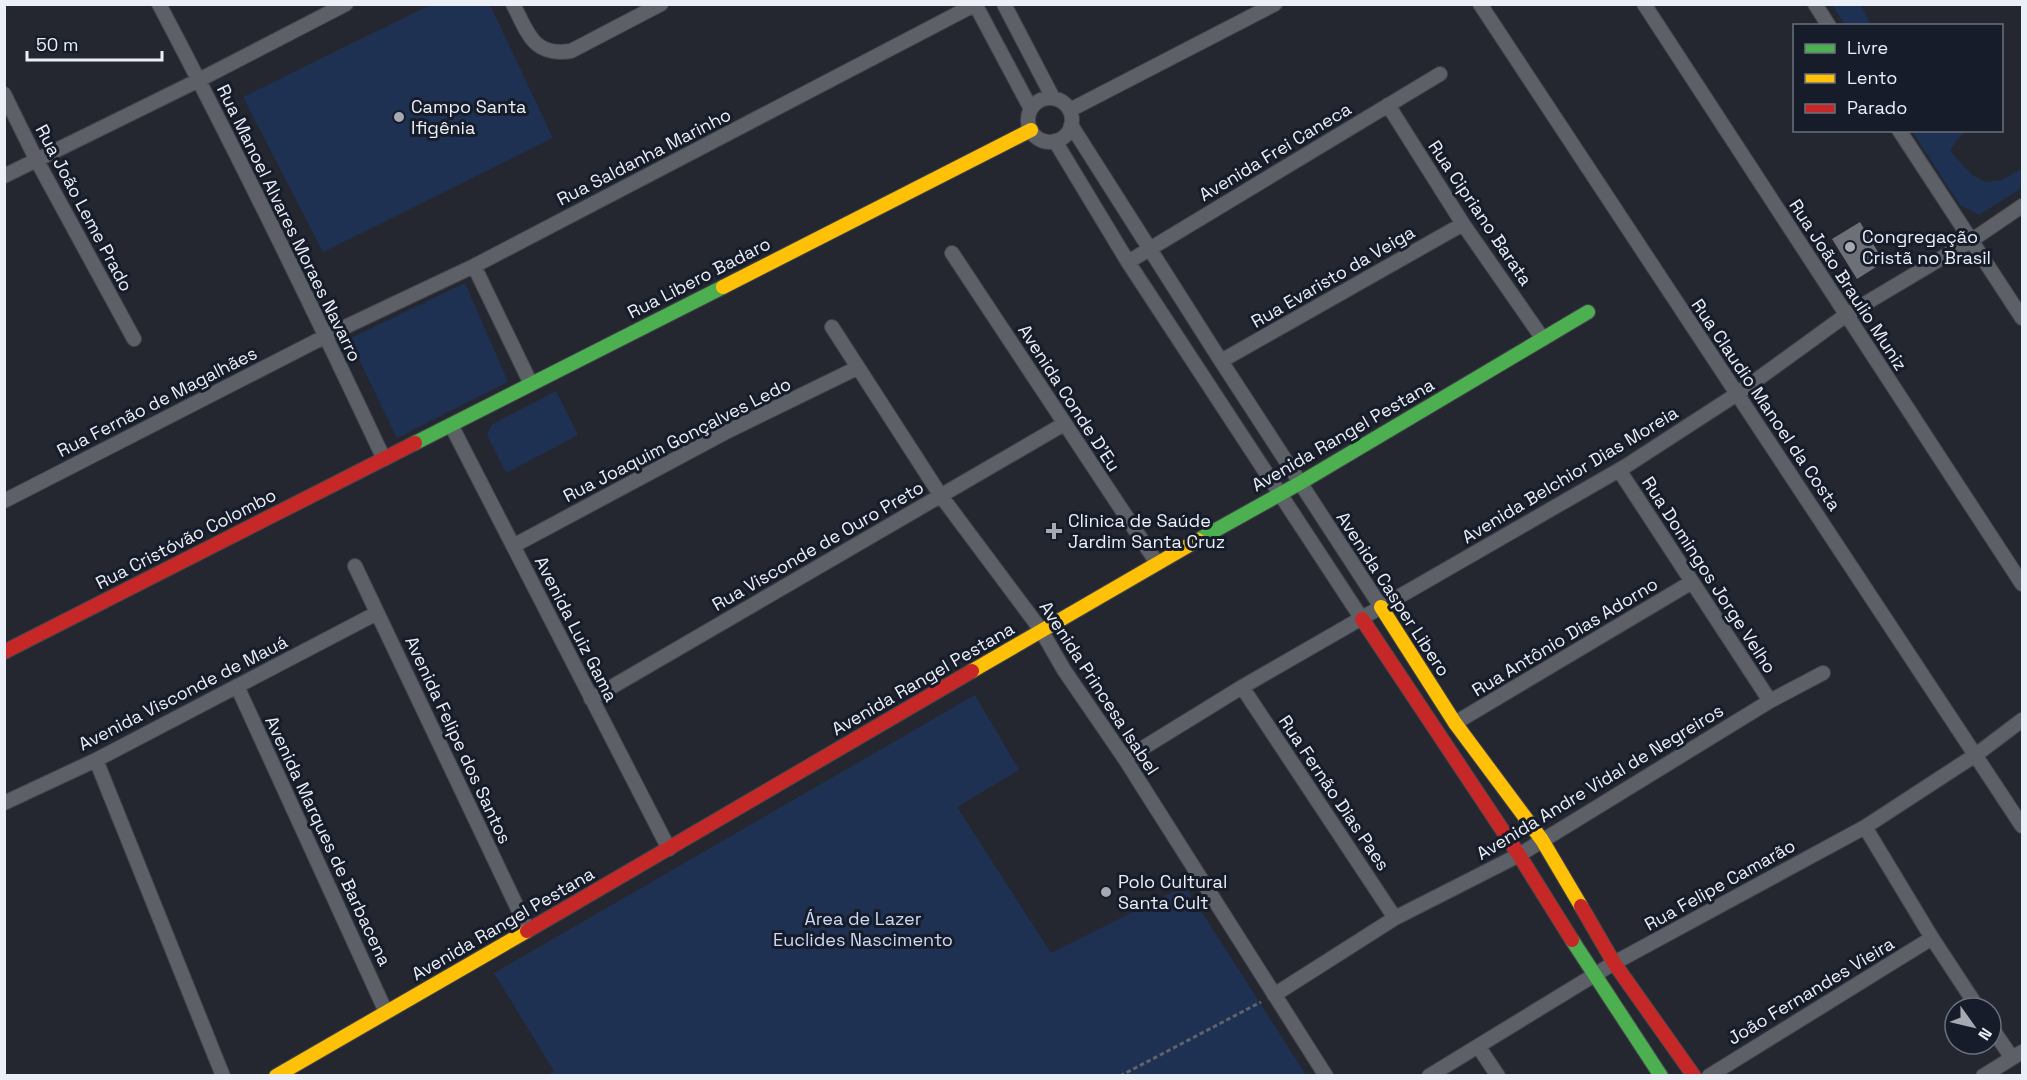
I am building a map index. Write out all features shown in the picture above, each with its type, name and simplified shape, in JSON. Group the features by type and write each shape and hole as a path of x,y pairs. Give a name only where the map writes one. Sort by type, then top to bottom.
{"street":[{"name":"Rua Manoel Alvares Moraes Navarro","path":"159,4 326,336 384,459"},
{"path":"513,4 530,38 541,47 555,53 571,51 662,4"},
{"path":"1004,4 1053,98"},
{"path":"1070,118 1275,4"},
{"name":"Rua Claudio Manoel da Costa","path":"1480,4 1977,754 2022,826"},
{"name":"Rua João Braulio Muniz","path":"1644,4 2022,584"},
{"path":"1815,4 1828,24"},
{"path":"4,176 199,80 342,5"},
{"path":"976,5 1031,109"},
{"name":"Rua Saldanha Marinho","path":"326,336 474,266 976,5"},
{"name":"Avenida Frei Caneca","path":"1128,262 1440,74"},
{"name":"Rua João Leme Prado","path":"4,94 36,159 134,339"},
{"path":"1053,98 1062,102 1070,118 1067,134 1054,141 1041,140 1030,130 1028,123 1031,109 1042,99 1053,98"},
{"name":"Rua Cipriano Barata","path":"1388,105 1463,224 1543,339"},
{"name":"Avenida Casper Libero","path":"1070,118 1221,361 1455,723 1542,840 1614,963 1694,1076"},
{"name":"Rua Libero Badaro","path":"384,459 1030,130"},
{"path":"1900,132 2022,318"},
{"path":"1054,141 1128,262 1519,855 1594,976 1662,1076"},
{"name":"Avenida Belchior Dias Moreia","path":"1125,759 1242,687 1619,470 1737,394 1846,315 1972,240 2022,206"},
{"name":"Rua Evaristo da Veiga","path":"1221,361 1463,224"},
{"name":"Avenida Conde D'Eu","path":"952,253 1157,563"},
{"path":"474,266 531,384"},
{"name":"Avenida Rangel Pestana","path":"276,1076 669,849 1041,630 1300,483 1588,312"},
{"name":"Avenida Princesa Isabel","path":"832,327 941,495 1041,630 1064,670 1125,759 1326,1076"},
{"name":"Rua Fernão de Magalhães","path":"4,501 326,336"},
{"name":"Rua Joaquim Gonçalves Ledo","path":"513,546 726,432 857,368"},
{"name":"Rua Visconde de Ouro Preto","path":"591,699 1064,424"},
{"name":"Avenida Luiz Gama","path":"451,426 669,849"},
{"name":"Rua Cristóvão Colombo","path":"4,652 384,459"},
{"name":"Rua Domingos Jorge Velho","path":"1619,470 1770,701"},
{"name":"Avenida Felipe dos Santos","path":"355,566 528,930"},
{"name":"Rua Antônio Dias Adorno","path":"1455,723 1692,582"},
{"name":"Avenida Visconde de Mauá","path":"4,803 96,760 377,613"},
{"name":"Avenida Andre Vidal de Negreiros","path":"1274,995 1395,918 1519,855 1770,701 1823,674"},
{"name":"Avenida Marques de Barbacena","path":"237,686 386,1012"},
{"name":"Rua Fernão Dias Paes","path":"1242,687 1395,918"},
{"name":"Rua Felipe Camarão","path":"1429,1076 1614,963 1865,827 1977,754 2022,720"},
{"path":"96,760 223,1076"},
{"path":"1865,827 1970,996"},
{"name":"João Fernandes Vieira","path":"1709,1076 1932,938"},
{"path":"1983,1076 2017,1055 2003,1040"},
{"path":"1478,1046 1498,1076"}],"path":[{"path":"1120,1076 1274,995"}],"green space":[{"name":"Campo Santa Ifigênia","path":"430,5 490,5 553,138 323,252 243,97"},
{"path":"1832,5 1861,5 1870,24 1844,24"},
{"path":"1913,132 1966,132 1957,139 1950,151 1972,175 1985,182 2001,180 2022,169 2022,188 1979,215 1960,205"},
{"path":"465,283 508,382 397,438 349,339"},
{"path":"556,391 578,435 506,473 487,435 491,425"},
{"name":"Área de Lazer Euclides Nascimento","path":"975,695 1019,770 957,807 1051,953 1185,886 1306,1075 547,1075 554,1071 494,973"}],"building":[{"name":"Congregação Cristã no Brasil","path":"1860,222 1884,262 1857,279 1832,239"}],"traffic: fast":[{"path":"415,443 723,287"},
{"path":"1198,540 1300,483 1588,312"},
{"path":"1572,940 1661,1076"}],"traffic: slow":[{"path":"723,287 1031,130"},
{"path":"972,671 1198,540"},
{"path":"1381,607 1455,723 1542,840 1581,906"},
{"path":"276,1076 527,931"}],"traffic: jam":[{"path":"4,652 415,443"},
{"path":"1362,619 1519,855 1572,940"},
{"path":"527,931 972,671"},
{"path":"1581,906 1614,963 1694,1076"}],"place":[{"name":"Campo Santa Ifigênia","path":"399,117"},
{"name":"Congregação Cristã no Brasil","path":"1850,247"},
{"name":"Clinica de Saúde Jardim Santa Cruz","path":"1054,531"},
{"name":"Polo Cultural Santa Cult","path":"1106,892"}]}
